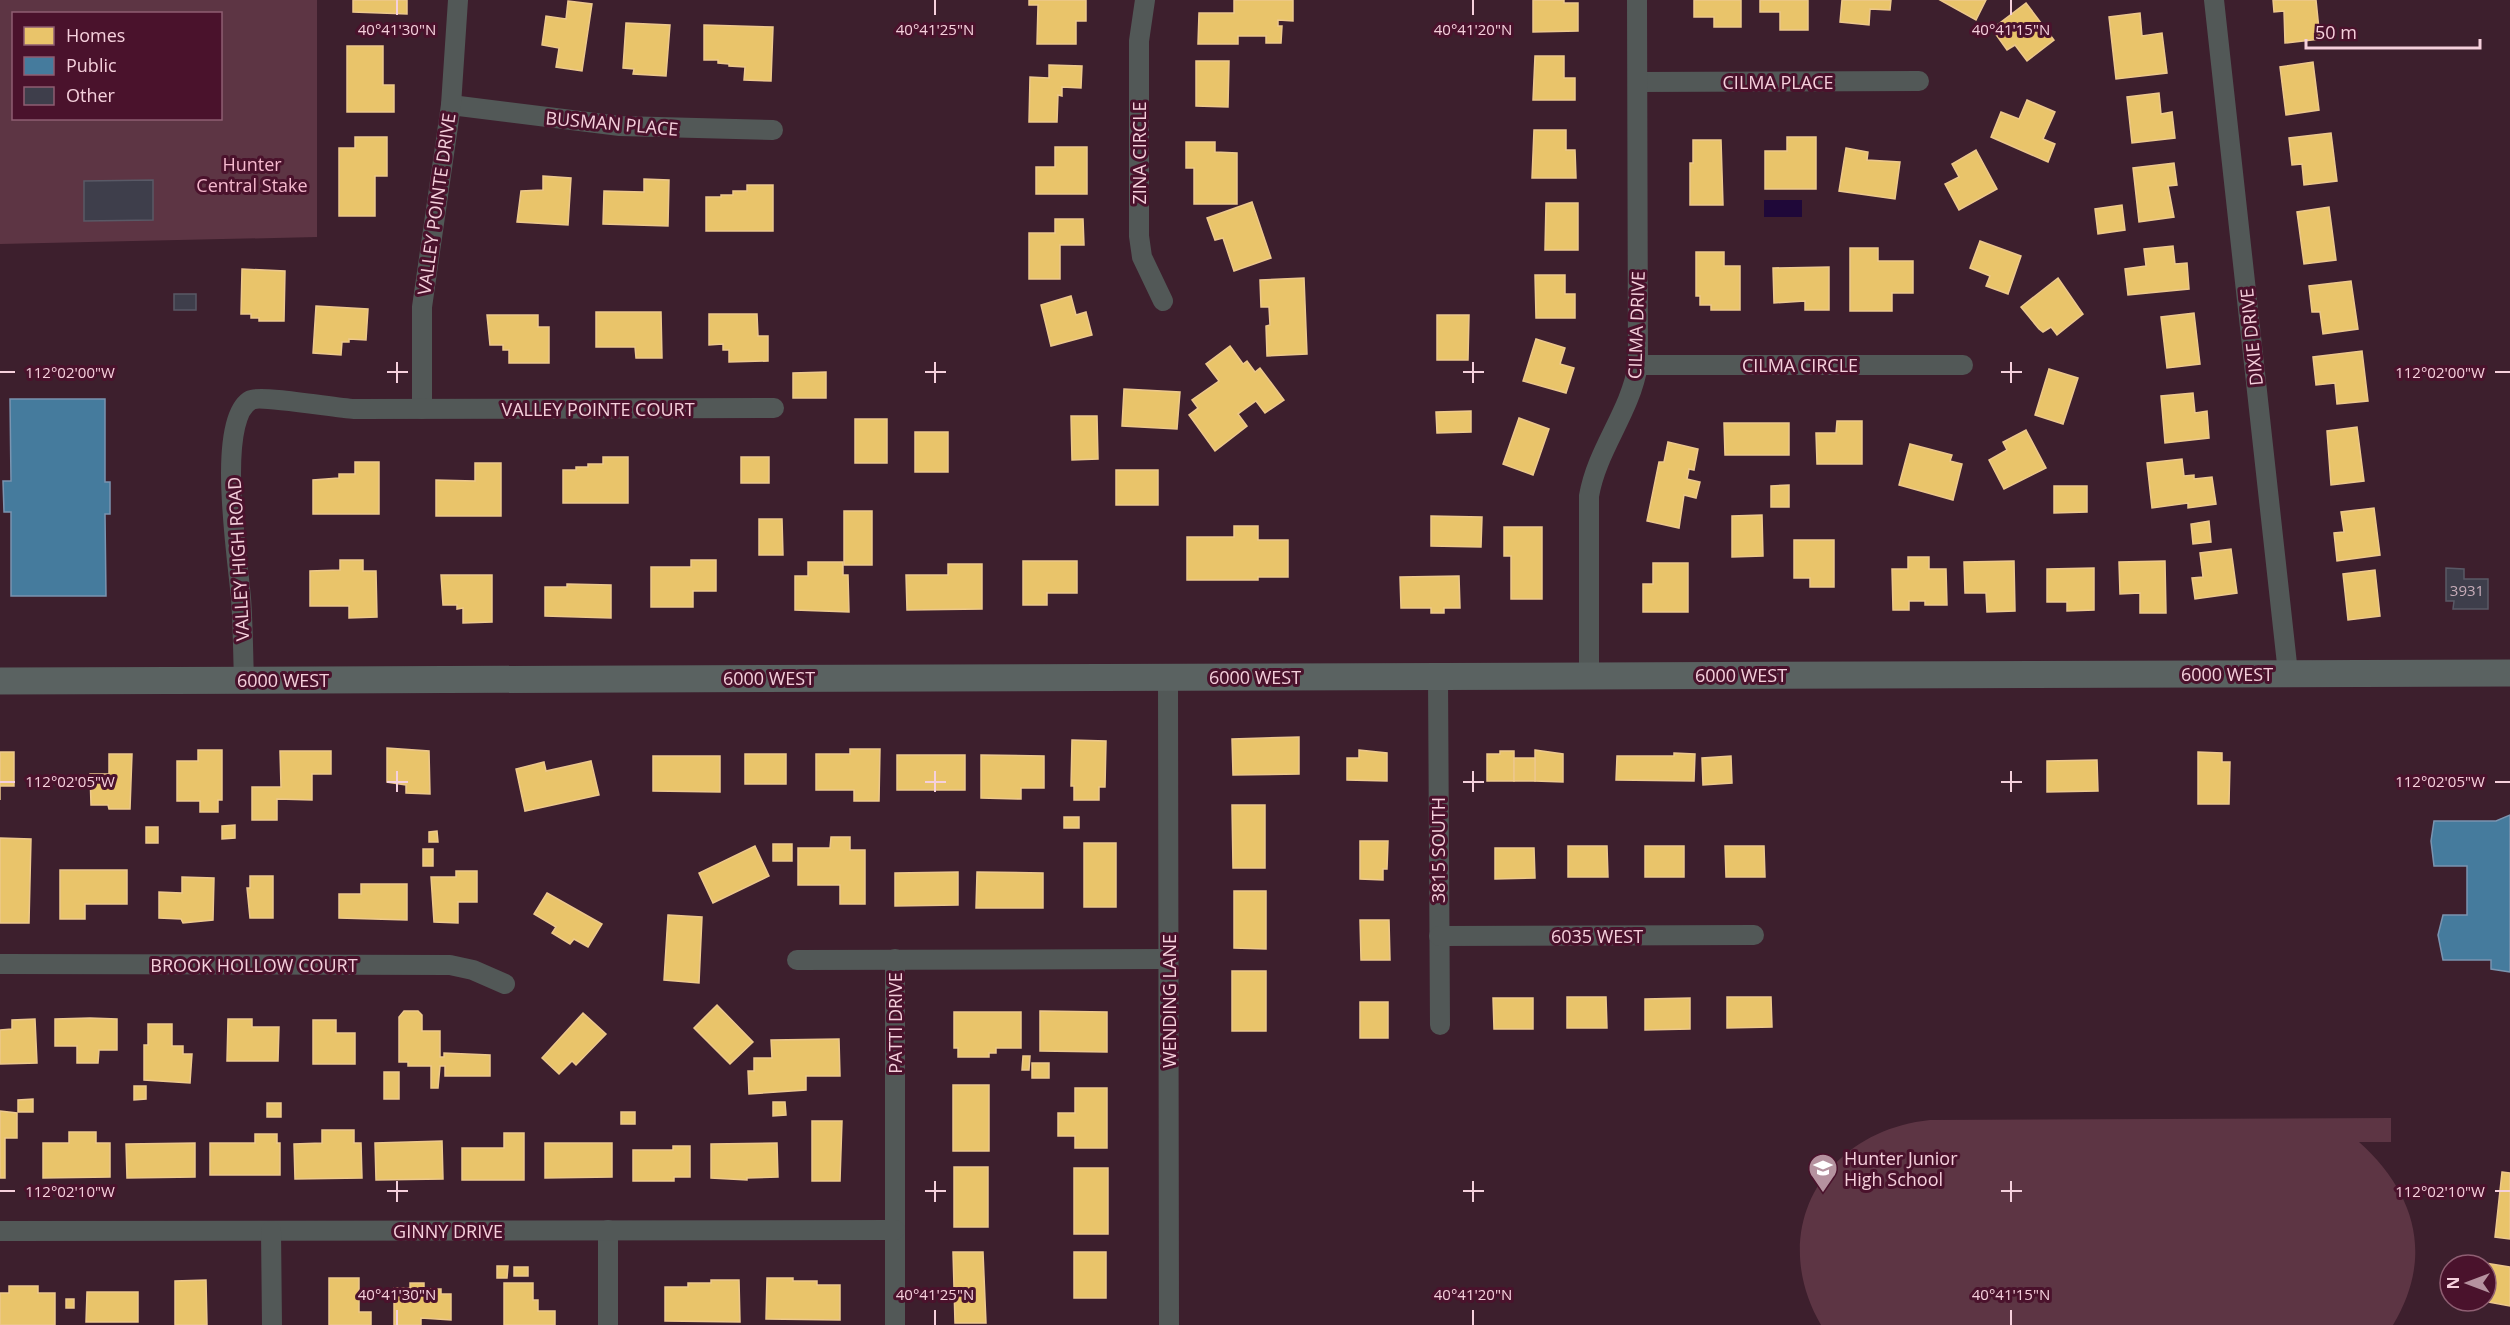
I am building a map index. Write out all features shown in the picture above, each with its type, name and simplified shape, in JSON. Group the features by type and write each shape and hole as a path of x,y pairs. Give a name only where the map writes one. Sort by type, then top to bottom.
{"street":[{"name":"VALLEY POINTE DRIVE","path":"422,409 422,307 451,105 458,0"},
{"name":"ZINA CIRCLE","path":"1145,0 1139,40 1139,236 1142,257 1163,301"},
{"name":"CILMA DRIVE","path":"1589,676 1589,496 1596,467 1630,397 1638,365 1637,0"},
{"name":"DIXIE DRIVE","path":"2214,0 2288,673"},
{"name":"CILMA PLACE","path":"1638,82 1919,81"},
{"name":"BUSMAN PLACE","path":"451,105 620,126 773,130"},
{"name":"CILMA CIRCLE","path":"1638,365 1963,365"},
{"name":"VALLEY HIGH ROAD","path":"244,680 241,595 232,520 234,424 243,405 260,397 336,408 422,409"},
{"name":"VALLEY POINTE COURT","path":"422,409 774,408"},
{"name":"6000 WEST","path":"0,681 2510,673"},
{"name":"3815 SOUTH","path":"1438,676 1440,1024"},
{"name":"WENDING LANE","path":"1168,677 1169,1325"},
{"name":"6035 WEST","path":"1439,936 1754,935"},
{"name":"PATTI DRIVE","path":"896,1325 895,959 1168,959"},
{"path":"797,960 895,959"},
{"name":"BROOK HOLLOW COURT","path":"0,964 450,965 473,970 505,984"},
{"path":"608,1230 608,1325"},
{"name":"GINNY DRIVE","path":"0,1232 895,1230"},
{"path":"271,1231 272,1325"}],"green space":[{"name":"Hunter Central Stake","path":"0,0 317,0 317,237 0,244"},
{"path":"2391,1118 2391,1142 2359,1142 2379,1162 2394,1183 2406,1204 2413,1227 2415,1251 2413,1275 2406,1300 2393,1325 1821,1325 1806,1289 1800,1254 1803,1221 1815,1191 1834,1165 1861,1143 1893,1128 1930,1120"}],"shaded area":[{"path":"1764,200 1802,200 1802,217 1764,217"}],"building: Homes":[{"path":"353,0 407,0 407,14 353,12"},
{"path":"1029,0 1086,0 1086,21 1076,21 1076,44 1037,44 1038,5 1029,5"},
{"path":"1234,0 1293,0 1293,21 1278,20 1278,26 1282,26 1281,43 1266,43 1266,36 1238,36 1238,44 1198,44 1199,13 1234,13"},
{"path":"1533,0 1564,0 1564,3 1578,3 1578,31 1533,32"},
{"path":"1694,0 1741,0 1741,27 1714,27 1714,17 1694,17"},
{"path":"1760,0 1808,0 1808,30 1780,30 1780,12 1760,12"},
{"path":"1842,0 1891,0 1890,10 1870,9 1869,25 1840,22"},
{"path":"1940,0 1986,0 1976,20"},
{"path":"2273,0 2316,0 2320,39 2285,43 2284,11 2274,12"},
{"path":"568,1 592,4 582,71 556,67 559,48 542,45 546,16 566,19"},
{"path":"2026,3 2054,40 2027,61 2015,45 2007,50 1992,29"},
{"path":"2140,13 2142,36 2162,33 2167,73 2116,79 2109,17"},
{"path":"626,23 670,25 666,76 633,74 634,69 623,68"},
{"path":"704,25 773,27 771,81 744,80 745,67 729,66 729,64 718,63 718,60 704,60"},
{"path":"347,46 383,46 383,85 394,85 394,112 347,112"},
{"path":"1535,56 1564,56 1564,78 1575,78 1575,100 1533,100"},
{"path":"1196,61 1229,61 1228,107 1196,106"},
{"path":"2313,62 2319,110 2286,115 2280,67"},
{"path":"1049,65 1082,66 1081,88 1062,87 1062,96 1058,95 1057,122 1029,122 1030,77 1049,78"},
{"path":"2159,93 2161,114 2172,112 2175,138 2132,143 2127,97"},
{"path":"2027,100 2055,112 2043,139 2055,144 2048,162 1991,137 2001,112 2019,119"},
{"path":"1534,130 1566,130 1566,150 1575,150 1576,178 1532,178"},
{"path":"2331,133 2337,181 2304,185 2302,164 2292,165 2289,138"},
{"path":"355,137 387,137 387,176 375,176 375,216 339,216 339,148 355,148"},
{"path":"1787,137 1816,137 1816,189 1765,189 1765,151 1787,151"},
{"path":"1693,140 1721,140 1723,205 1690,205 1690,163 1693,163"},
{"path":"1186,142 1215,142 1215,152 1237,153 1237,204 1194,204 1194,168 1186,168"},
{"path":"1055,147 1087,147 1087,194 1036,194 1036,167 1055,167"},
{"path":"1846,148 1868,152 1867,160 1900,162 1895,199 1839,191"},
{"path":"1976,150 1997,189 1959,210 1945,184 1959,177 1952,164"},
{"path":"2174,163 2177,185 2168,186 2174,217 2139,222 2133,168"},
{"path":"543,176 571,178 568,225 517,222 521,191 543,190"},
{"path":"644,179 669,180 668,226 603,224 604,191 644,192"},
{"path":"747,185 773,185 773,231 706,231 706,197 721,197 721,195 733,195 733,191 747,191"},
{"path":"1252,202 1271,258 1234,271 1223,238 1215,240 1207,218"},
{"path":"1546,203 1578,203 1578,250 1545,250"},
{"path":"2122,205 2125,230 2098,234 2095,209"},
{"path":"2329,207 2336,260 2304,264 2297,212"},
{"path":"1055,219 1083,219 1084,245 1060,245 1060,279 1029,279 1029,233 1055,233"},
{"path":"1980,241 2021,256 2008,294 1986,286 1990,276 1970,268"},
{"path":"2173,246 2175,264 2187,263 2189,289 2128,295 2125,269 2146,266 2144,249"},
{"path":"1850,248 1878,248 1878,261 1913,261 1913,293 1892,293 1892,311 1850,311"},
{"path":"1696,252 1724,252 1724,266 1740,266 1740,310 1711,310 1711,305 1700,305 1700,296 1696,296"},
{"path":"1829,267 1829,310 1805,310 1805,301 1774,303 1773,268"},
{"path":"242,269 285,271 284,321 259,321 259,318 251,318 251,314 241,314"},
{"path":"1535,275 1565,275 1565,294 1575,294 1575,318 1536,318"},
{"path":"1304,278 1307,354 1267,356 1266,326 1270,325 1269,307 1261,307 1260,280"},
{"path":"2058,278 2083,314 2057,335 2051,327 2043,332 2039,329 2021,307"},
{"path":"2351,281 2358,329 2323,334 2320,312 2312,312 2309,286"},
{"path":"1071,296 1076,315 1086,312 1092,335 1051,346 1041,305"},
{"path":"316,306 368,309 366,340 349,339 349,342 342,342 341,355 313,353"},
{"path":"596,312 661,312 662,358 636,358 635,347 596,347"},
{"path":"2194,313 2200,364 2167,368 2161,317"},
{"path":"709,314 757,314 758,336 768,336 768,361 729,362 729,350 723,350 723,344 709,345"},
{"path":"487,315 538,315 538,327 549,327 549,363 509,363 509,350 503,350 503,345 490,345"},
{"path":"1437,315 1469,315 1468,360 1437,360"},
{"path":"1536,339 1565,348 1560,364 1574,368 1566,393 1523,381"},
{"path":"1230,346 1243,364 1247,361 1255,372 1260,368 1284,400 1265,413 1256,401 1238,414 1247,426 1215,451 1189,415 1198,408 1192,400 1219,381 1206,364"},
{"path":"2362,351 2368,401 2337,404 2335,383 2316,385 2313,357"},
{"path":"2049,369 2078,378 2063,424 2035,415"},
{"path":"826,372 826,398 793,398 793,373"},
{"path":"1124,389 1180,392 1177,429 1122,426"},
{"path":"2193,393 2195,413 2207,411 2209,438 2165,443 2161,396"},
{"path":"1471,411 1471,432 1437,433 1436,412"},
{"path":"1071,416 1097,416 1098,459 1072,460"},
{"path":"1519,418 1549,429 1533,475 1503,464"},
{"path":"855,419 887,419 887,463 855,463"},
{"path":"1837,421 1862,421 1862,464 1817,464 1816,433 1836,433"},
{"path":"1724,423 1789,423 1789,455 1725,455"},
{"path":"2357,427 2364,481 2331,485 2327,431"},
{"path":"2026,430 2046,468 2004,489 1989,460 2007,450 2003,442"},
{"path":"915,432 948,432 948,472 915,472"},
{"path":"1668,442 1698,449 1694,470 1689,469 1687,479 1700,482 1696,498 1684,495 1679,528 1647,521 1659,462 1664,462"},
{"path":"1910,444 1952,455 1950,461 1962,464 1953,500 1899,485"},
{"path":"603,457 628,457 628,503 563,503 563,470 576,470 576,467 588,467 588,464 603,464"},
{"path":"741,457 769,457 769,483 741,483"},
{"path":"2182,459 2184,476 2194,475 2194,479 2212,477 2216,504 2188,508 2188,503 2152,508 2147,463"},
{"path":"355,462 379,462 379,514 313,514 313,480 339,478 339,474 355,474"},
{"path":"475,463 501,463 501,516 436,516 436,480 475,481"},
{"path":"1116,470 1158,470 1158,505 1116,505"},
{"path":"1789,485 1789,507 1771,507 1771,486"},
{"path":"2054,486 2087,486 2087,512 2054,513"},
{"path":"2374,508 2380,555 2337,561 2334,533 2344,532 2341,512"},
{"path":"844,511 872,511 872,565 844,565"},
{"path":"1762,515 1763,556 1732,557 1732,516"},
{"path":"1431,516 1482,517 1481,547 1431,546"},
{"path":"759,519 782,519 783,555 759,555"},
{"path":"2209,521 2211,542 2193,544 2191,524"},
{"path":"1234,526 1258,526 1258,540 1288,540 1288,577 1258,577 1258,580 1187,580 1187,537 1234,537"},
{"path":"1504,527 1542,527 1542,599 1511,599 1511,556 1504,556"},
{"path":"1794,540 1834,540 1834,587 1810,587 1810,578 1794,578"},
{"path":"2231,549 2237,593 2195,599 2192,578 2203,577 2200,553"},
{"path":"1908,557 1929,557 1929,569 1946,569 1947,605 1925,605 1925,601 1909,601 1909,610 1893,610 1892,569 1908,569"},
{"path":"340,560 363,560 363,571 376,571 377,617 349,618 349,606 310,606 310,571 340,570"},
{"path":"691,560 716,560 716,591 693,591 693,607 651,607 651,567 691,567"},
{"path":"1023,561 1077,561 1077,593 1047,593 1047,605 1023,605"},
{"path":"2014,561 2015,611 1987,612 1986,593 1965,593 1964,562"},
{"path":"2165,561 2166,613 2140,613 2140,593 2120,594 2119,562"},
{"path":"808,562 843,562 843,575 848,575 849,612 795,610 795,576 808,576"},
{"path":"1653,563 1688,563 1688,612 1643,612 1643,584 1653,584"},
{"path":"948,564 982,564 982,609 907,610 906,575 948,575"},
{"path":"2094,568 2094,610 2067,611 2067,602 2047,602 2047,569"},
{"path":"2375,570 2380,616 2348,620 2343,574"},
{"path":"441,575 492,575 492,622 463,623 463,608 457,609 457,605 443,605"},
{"path":"1459,576 1460,608 1444,608 1444,613 1431,613 1431,608 1401,608 1400,577"},
{"path":"567,584 611,585 611,618 545,616 545,587 567,587"},
{"path":"1299,737 1299,774 1233,775 1232,739"},
{"path":"1072,740 1106,741 1105,787 1099,787 1099,800 1074,800 1074,786 1071,786"},
{"path":"387,748 429,751 430,794 406,793 406,785 387,782"},
{"path":"850,749 880,749 879,801 854,801 854,790 816,790 816,754 850,754"},
{"path":"198,750 222,750 222,800 218,800 218,812 200,812 200,801 177,801 177,761 198,761"},
{"path":"1359,750 1387,753 1387,781 1347,780 1347,758 1359,758"},
{"path":"1535,750 1563,754 1563,782 1535,781"},
{"path":"280,751 331,751 331,774 312,774 312,800 277,799 277,820 252,820 252,787 281,787"},
{"path":"1500,751 1514,751 1514,781 1487,781 1487,754 1500,754"},
{"path":"0,752 14,752 14,786 0,786"},
{"path":"2198,752 2222,753 2222,762 2230,762 2229,804 2198,804"},
{"path":"1674,753 1695,754 1694,781 1616,780 1617,756 1674,756"},
{"path":"109,754 132,754 130,809 109,809 108,805 91,805 90,774 109,774"},
{"path":"745,754 786,754 786,784 745,784"},
{"path":"897,755 965,755 965,790 897,790"},
{"path":"981,755 1044,756 1044,788 1021,788 1021,799 981,798"},
{"path":"653,756 720,756 720,792 653,791"},
{"path":"1731,756 1732,783 1703,785 1702,758"},
{"path":"1514,758 1535,758 1535,781 1514,781"},
{"path":"2097,760 2098,791 2047,792 2047,761"},
{"path":"591,761 599,795 525,811 516,769 544,762 546,771"},
{"path":"1232,805 1265,805 1265,868 1233,868"},
{"path":"1064,817 1079,817 1079,828 1064,828"},
{"path":"235,825 235,838 222,839 222,826"},
{"path":"146,827 158,827 158,843 146,843"},
{"path":"437,831 438,842 429,842 429,832"},
{"path":"831,837 850,837 850,850 865,850 865,904 840,904 840,885 798,885 798,848 830,848"},
{"path":"0,838 31,839 29,923 0,923"},
{"path":"1360,841 1388,841 1387,869 1383,869 1383,880 1360,879"},
{"path":"1084,843 1116,843 1116,907 1084,907"},
{"path":"773,844 792,844 792,861 773,861"},
{"path":"755,846 769,876 713,903 699,873"},
{"path":"1568,846 1607,846 1608,877 1568,877"},
{"path":"1645,846 1684,846 1684,877 1645,877"},
{"path":"1725,846 1764,846 1765,877 1726,877"},
{"path":"1495,848 1534,848 1535,878 1495,879"},
{"path":"423,849 433,849 433,866 423,866"},
{"path":"60,870 127,870 127,904 85,904 85,919 60,919"},
{"path":"456,871 477,871 477,902 458,902 458,923 434,922 431,877 456,877"},
{"path":"958,872 958,905 895,906 895,873"},
{"path":"977,872 1043,873 1043,908 976,908"},
{"path":"250,876 273,876 273,918 250,918 247,888 250,888"},
{"path":"182,877 214,878 213,920 183,923 181,919 159,918 159,892 182,893"},
{"path":"361,884 407,884 407,920 339,918 339,894 361,894"},
{"path":"1234,891 1266,891 1266,949 1234,948"},
{"path":"547,893 602,924 588,947 574,939 570,944 552,933 556,927 534,914"},
{"path":"668,915 702,917 699,983 664,980"},
{"path":"1360,920 1389,920 1390,960 1361,960"},
{"path":"1232,971 1266,971 1266,1031 1232,1031"},
{"path":"1567,997 1606,997 1607,1028 1567,1028"},
{"path":"1727,997 1771,997 1772,1027 1727,1028"},
{"path":"1493,998 1533,998 1533,1029 1494,1029"},
{"path":"1690,998 1690,1029 1645,1030 1645,999"},
{"path":"1360,1002 1388,1002 1388,1038 1360,1038"},
{"path":"717,1005 753,1042 730,1064 694,1028"},
{"path":"404,1011 418,1011 422,1015 422,1031 440,1031 440,1057 444,1057 444,1053 490,1055 490,1076 445,1076 445,1066 440,1066 438,1088 431,1088 431,1066 408,1066 408,1062 399,1062 399,1017"},
{"path":"1040,1011 1107,1012 1107,1052 1040,1051"},
{"path":"954,1012 1021,1012 1021,1048 996,1048 996,1053 989,1053 989,1057 958,1057 958,1048 954,1048"},
{"path":"583,1013 606,1034 576,1065 572,1061 559,1074 542,1058"},
{"path":"35,1019 37,1063 0,1064 0,1030 12,1029 12,1020"},
{"path":"55,1019 117,1019 117,1050 99,1050 98,1063 77,1063 77,1046 55,1046"},
{"path":"228,1019 252,1019 252,1027 279,1027 278,1061 227,1061"},
{"path":"313,1020 336,1020 336,1033 355,1033 355,1064 313,1064"},
{"path":"148,1024 172,1024 172,1046 183,1046 183,1054 192,1054 190,1083 144,1080 144,1045 148,1045"},
{"path":"839,1039 840,1076 806,1076 806,1090 749,1094 748,1071 754,1071 754,1058 772,1058 771,1040"},
{"path":"1023,1056 1030,1056 1029,1070 1022,1070"},
{"path":"1032,1063 1049,1063 1049,1078 1032,1078"},
{"path":"384,1072 399,1072 399,1099 384,1099"},
{"path":"953,1085 989,1085 989,1151 953,1151"},
{"path":"134,1086 146,1086 146,1099 134,1100"},
{"path":"1075,1088 1107,1088 1107,1148 1075,1148 1075,1136 1058,1136 1058,1113 1075,1113"},
{"path":"33,1099 33,1112 18,1112 18,1100"},
{"path":"773,1102 785,1102 786,1115 773,1116"},
{"path":"267,1103 281,1103 281,1117 267,1117"},
{"path":"0,1111 17,1113 17,1138 5,1138 5,1178 0,1178"},
{"path":"621,1112 635,1112 635,1124 621,1124"},
{"path":"812,1121 842,1121 840,1181 812,1181"},
{"path":"322,1130 354,1130 354,1143 361,1143 362,1178 295,1179 294,1144 322,1143"},
{"path":"69,1132 96,1132 96,1143 110,1143 110,1177 43,1178 43,1143 69,1143"},
{"path":"504,1133 524,1133 524,1180 462,1180 462,1148 504,1148"},
{"path":"255,1134 277,1134 277,1143 280,1143 280,1175 210,1175 210,1143 255,1143"},
{"path":"442,1141 443,1179 376,1180 375,1143"},
{"path":"195,1143 195,1177 127,1178 126,1144"},
{"path":"545,1143 612,1143 612,1177 545,1178"},
{"path":"777,1143 778,1177 747,1178 747,1180 711,1178 711,1144"},
{"path":"673,1146 690,1146 690,1177 674,1177 674,1181 633,1181 633,1150 673,1150"},
{"path":"954,1167 988,1167 988,1227 954,1227"},
{"path":"1074,1168 1108,1168 1108,1234 1074,1234"},
{"path":"2502,1172 2510,1173 2510,1239 2495,1237"},
{"path":"953,1252 983,1252 986,1323 955,1323"},
{"path":"1074,1252 1106,1252 1106,1298 1074,1298"},
{"path":"2498,1265 2510,1267 2510,1306 2498,1304"},
{"path":"497,1266 508,1266 507,1278 497,1278"},
{"path":"514,1267 528,1267 528,1276 514,1276"},
{"path":"329,1278 359,1278 359,1312 371,1312 371,1325 329,1325"},
{"path":"767,1278 793,1278 793,1281 817,1281 817,1285 840,1285 840,1320 766,1319"},
{"path":"206,1280 207,1325 175,1325 175,1281"},
{"path":"711,1280 739,1280 740,1322 665,1321 665,1287 688,1287 688,1283 711,1283"},
{"path":"410,1283 424,1283 424,1289 441,1289 441,1294 451,1294 451,1320 421,1318 421,1325 394,1325 394,1288 410,1288"},
{"path":"504,1283 533,1283 533,1300 538,1300 538,1311 555,1311 555,1325 504,1325"},
{"path":"9,1286 38,1286 38,1293 55,1293 55,1325 0,1325 0,1293 9,1293"},
{"path":"87,1292 138,1292 138,1322 86,1322"},
{"path":"66,1299 74,1299 74,1308 66,1308"}],"building: Public":[{"path":"10,399 105,399 105,482 110,482 110,514 105,514 106,596 11,596 11,512 4,512 3,481 11,481"},
{"path":"2510,815 2510,972 2491,969 2491,960 2443,960 2438,935 2443,915 2467,915 2467,866 2434,866 2431,841 2434,821 2496,821"}],"building: Other":[{"path":"153,180 153,220 84,221 84,181"},
{"path":"174,294 196,294 196,310 174,310"},
{"path":"2446,568 2464,569 2464,579 2488,579 2488,609 2453,609 2454,601 2446,601"}],"place":[{"name":"Hunter Junior High School","path":"1823,1194"}]}
